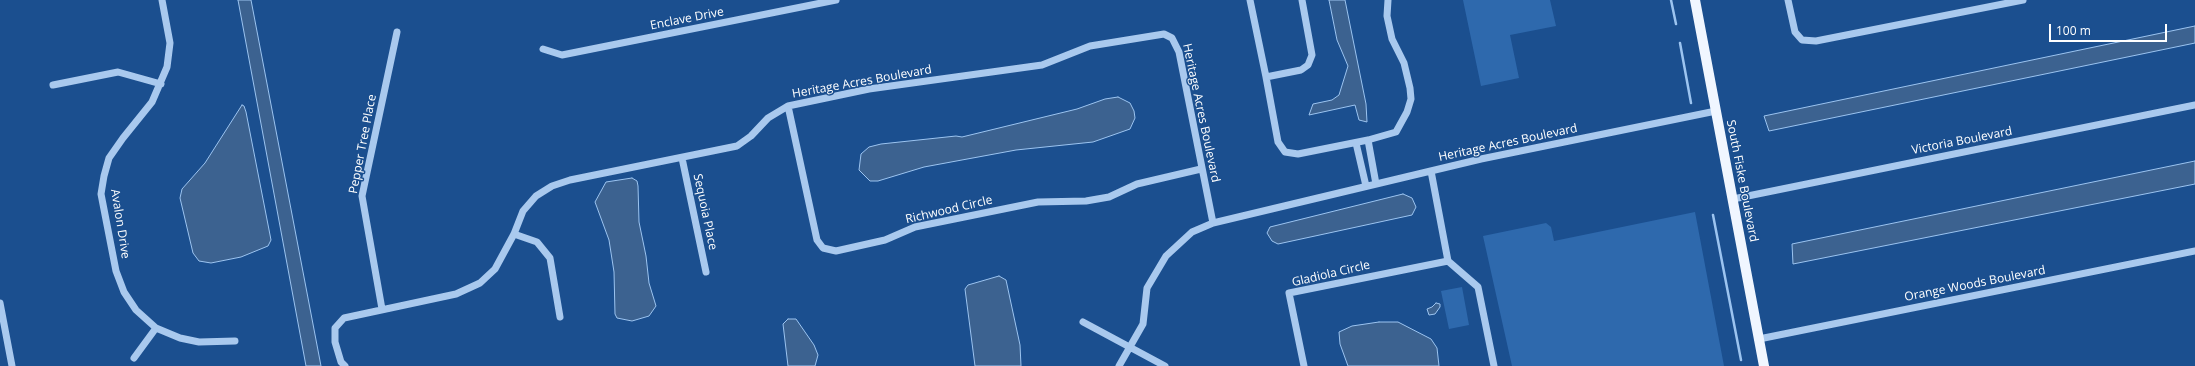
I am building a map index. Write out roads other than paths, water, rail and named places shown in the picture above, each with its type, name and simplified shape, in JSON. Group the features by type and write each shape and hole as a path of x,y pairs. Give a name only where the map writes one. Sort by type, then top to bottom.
{"main road":[{"name":"South Fiske Boulevard","path":"1695,0 1764,366"}],"street":[{"name":"Avalon Drive","path":"162,0 170,43 167,67 152,102 109,158 101,194 116,271 124,292 136,310 156,328 180,338 199,342 235,341"},
{"name":"Enclave Drive","path":"543,49 562,55 836,0"},
{"path":"1250,0 1278,142 1285,152 1298,154 1368,140 1396,132 1401,126 1410,99 1408,76 1390,29 1388,0"},
{"path":"1266,77 1301,70 1308,65 1312,55 1302,0"},
{"path":"1788,0 1794,32 1802,40 1816,41 2023,0"},
{"name":"Pepper Tree Place","path":"382,309 362,196 397,32"},
{"name":"Heritage Acres Boulevard","path":"345,366 341,362 335,342 335,328 344,318 456,294 480,283 495,269 514,234 523,210 536,196 552,186 570,180 737,146 751,136 768,118 788,106 869,89 1042,65 1090,46 1164,34 1172,38 1179,52 1201,169 1213,223"},
{"path":"53,85 118,72 161,84"},
{"name":"Victoria Boulevard","path":"1733,199 2195,105"},
{"name":"Richwood Circle","path":"788,106 817,240 823,248 836,251 885,240 915,227 1038,202 1086,201 1108,197 1137,184 1201,169"},
{"name":"Heritage Acres Boulevard","path":"1119,366 1143,324 1147,288 1166,256 1192,232 1213,223 1481,159 1716,111"},
{"path":"1368,140 1376,184"},
{"path":"1356,143 1366,186"},
{"name":"Sequoia Place","path":"682,158 706,272"},
{"path":"1431,172 1448,261 1478,287 1494,366"},
{"path":"514,234 538,242 550,258 560,317"},
{"name":"Orange Woods Boulevard","path":"1759,339 2195,251"},
{"name":"Gladiola Circle","path":"1304,366 1289,294 1448,261"},
{"path":"0,304 12,366"},
{"path":"1083,322 1131,346 1165,366"},
{"path":"134,358 156,328"}],"waterway":[{"path":"1671,0 1676,24"},
{"path":"1680,43 1691,103"},
{"path":"1713,215 1741,360"}]}
